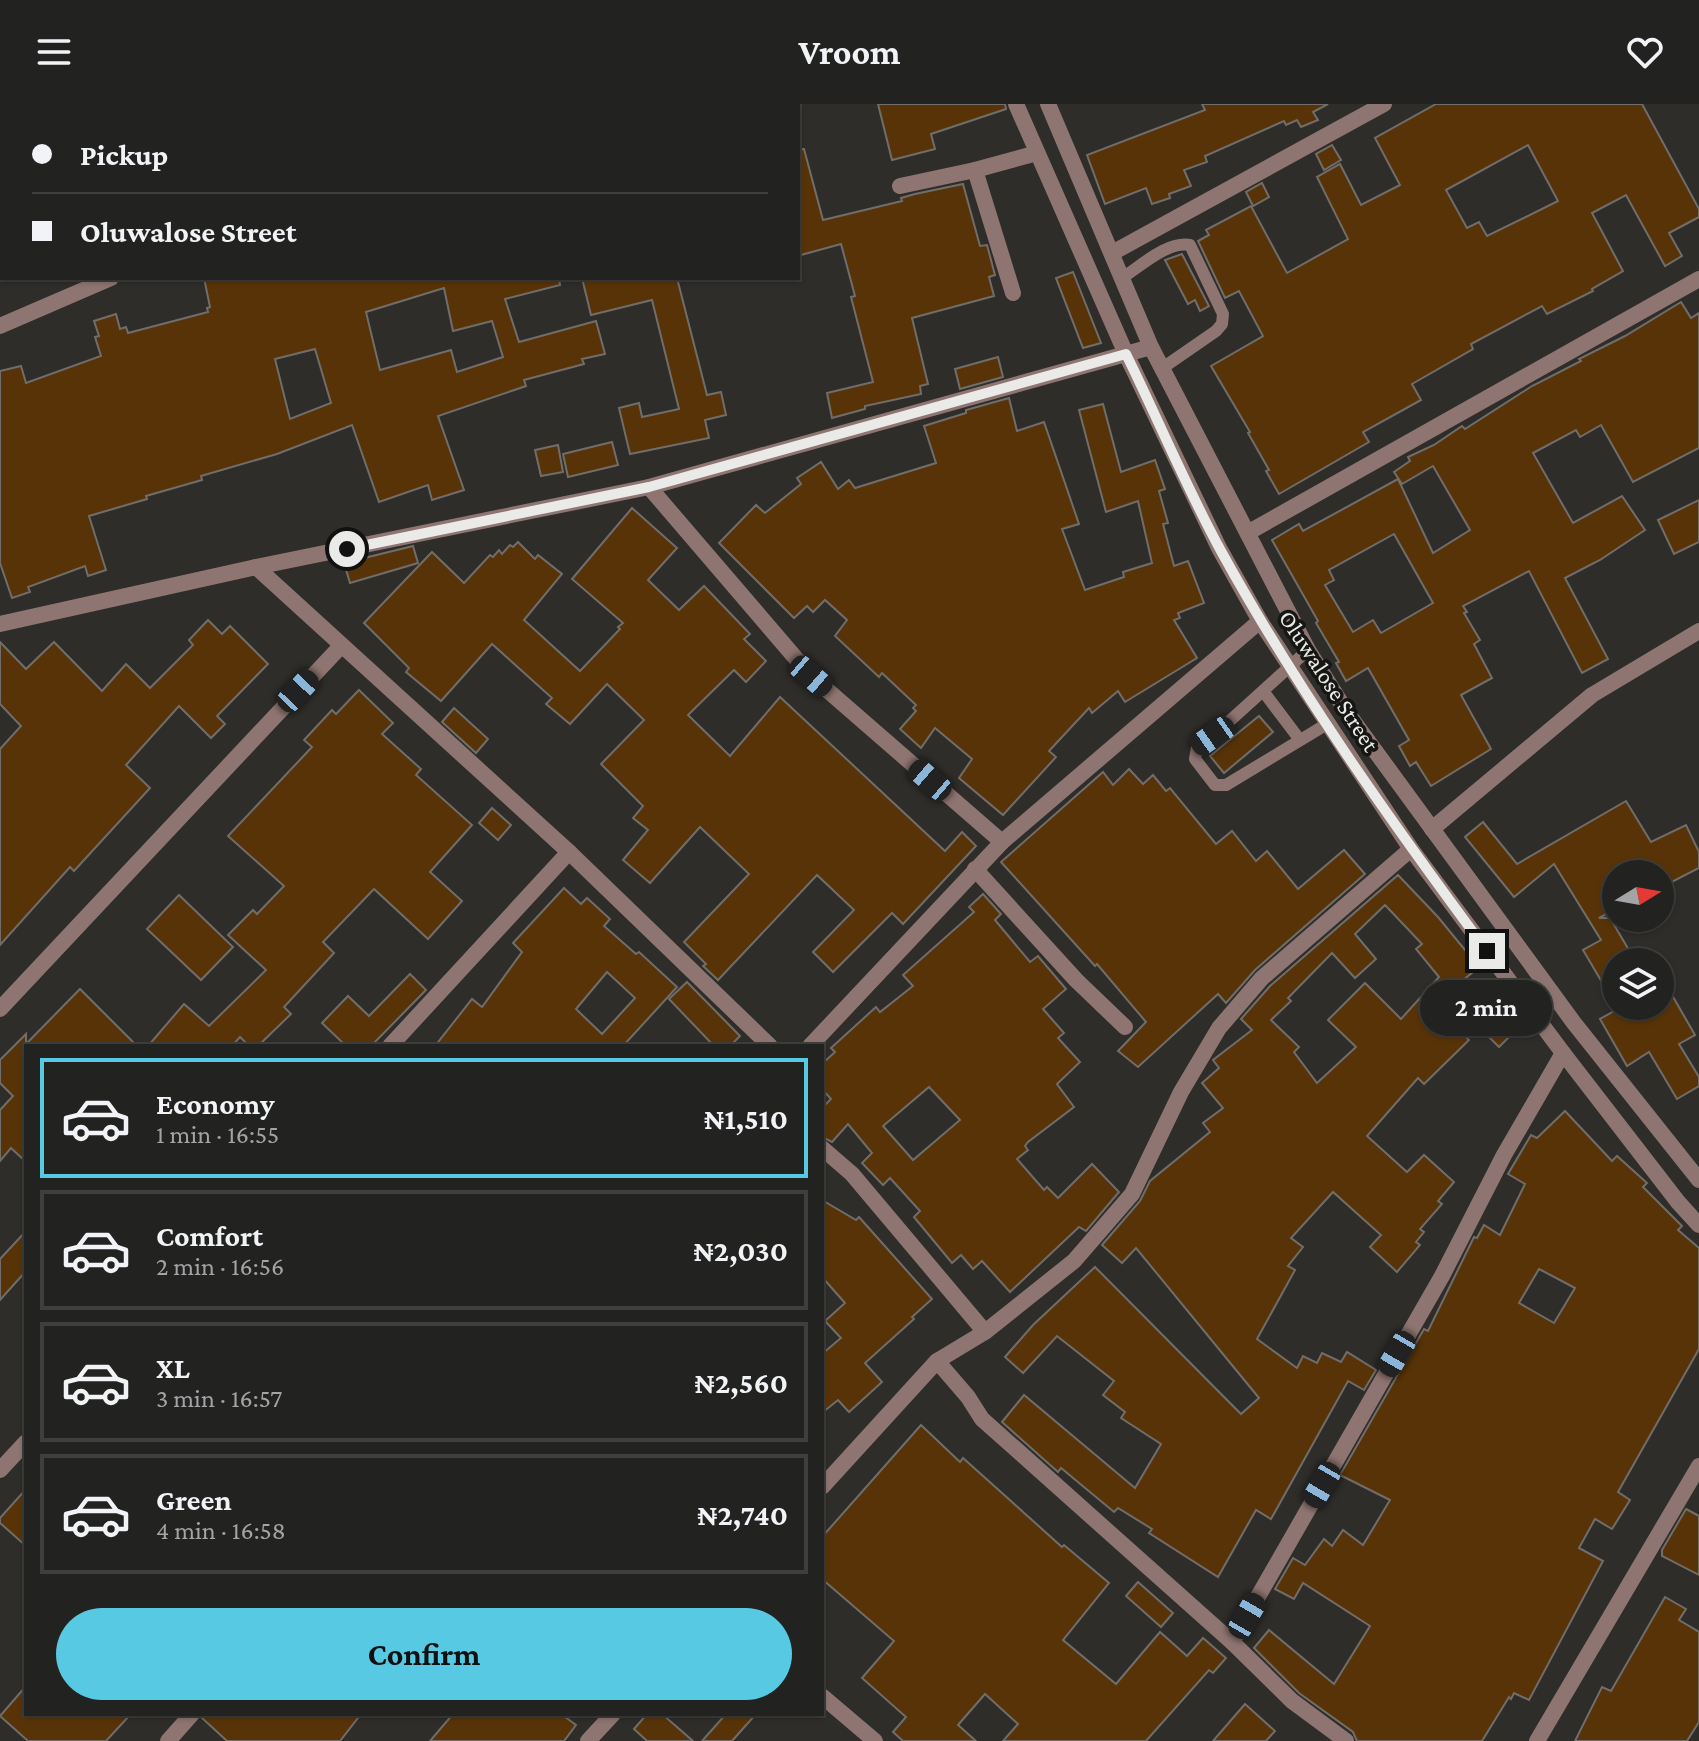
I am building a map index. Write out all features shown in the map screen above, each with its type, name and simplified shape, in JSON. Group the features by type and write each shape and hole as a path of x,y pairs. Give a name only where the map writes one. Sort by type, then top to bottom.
{"street":[{"name":"Oluwalose Street","path":"1016,104 1126,354 1219,548 1260,621 1411,849 1563,1053 1699,1225"},
{"name":"Oluwalose Street","path":"1048,104 1161,369 1249,532 1308,650 1346,711 1574,1023 1699,1180"},
{"path":"1112,253 1384,104"},
{"path":"900,186 1037,153"},
{"path":"975,170 1013,293"},
{"path":"1249,532 1699,279"},
{"path":"0,326 106,280"},
{"path":"0,624 256,567 649,487 1151,347"},
{"path":"649,487 811,676 1002,842"},
{"path":"256,567 569,852 768,1044"},
{"path":"812,1044 1002,842 1260,621"},
{"path":"1432,829 1592,695 1699,631"},
{"path":"0,1009 341,646"},
{"path":"824,1485 937,1361 985,1332 1074,1261 1132,1194 1181,1092 1219,1028 1262,978 1411,849"},
{"path":"392,1044 569,852"},
{"path":"975,869 1076,980 1125,1027"},
{"path":"1232,1642 1442,1276 1504,1155 1563,1053"},
{"path":"824,1150 852,1174 985,1332"},
{"path":"937,1361 968,1397 982,1419 1232,1642 1292,1701 1346,1741"},
{"path":"0,1470 24,1444"},
{"path":"1537,1741 1699,1466"},
{"path":"824,1698 875,1741"},
{"path":"168,1741 190,1716"},
{"path":"588,1741 611,1716"}],"lane":[{"path":"1122,278 1169,248 1180,243 1190,245 1223,314 1222,324 1216,331 1161,369"},
{"path":"1308,650 1197,747 1195,759 1215,785 1226,785 1327,724"},
{"path":"1263,691 1300,740"}],"building":[{"path":"878,104 1005,104 1006,109 931,134 935,149 892,160"},
{"path":"1202,104 1328,104 1313,112 1318,120 1301,127 1297,120 1286,125 1284,121 1205,156 1207,162 1184,170 1191,186 1169,194 1170,198 1152,204 1146,188 1105,204 1087,155 1205,110"},
{"path":"1436,104 1642,104 1699,209 1699,217 1669,233 1682,256 1665,266 1626,195 1592,213 1623,271 1593,291 1547,314 1542,306 1471,344 1473,349 1412,384 1421,400 1363,432 1369,442 1279,494 1250,432 1211,366 1263,336 1239,291 1225,298 1198,241 1209,235 1206,230 1251,206 1287,273 1348,239 1317,177 1340,164 1361,205 1400,185 1375,138","holes":["1528,145 1558,201 1487,236 1479,222 1467,228 1446,190"]},
{"path":"1332,145 1341,160 1324,170 1316,154"},
{"path":"804,149 823,220 963,184 980,246 987,245 995,275 989,277 994,296 912,318 928,384 920,386 921,394 865,406 865,409 832,418 827,393 873,382 841,244 801,255 800,150"},
{"path":"1262,183 1269,197 1253,206 1246,192"},
{"path":"1182,254 1209,306 1200,311 1195,300 1188,304 1165,260"},
{"path":"1073,272 1101,343 1083,348 1056,278"},
{"path":"204,280 559,280 560,285 505,299 519,342 596,321 605,354 582,359 584,364 524,380 526,386 438,416 464,490 432,500 428,485 379,502 352,425 277,454 201,476 202,480 89,516 106,570 88,576 85,566 28,587 30,592 12,598 0,563 0,371 21,366 26,383 101,356 94,321 116,314 120,329 126,327 128,333 208,312 207,308 210,307","holes":["444,288 453,331 492,321 503,357 457,372 451,350 380,370 366,312","315,349 331,403 290,419 275,359"]},
{"path":"582,280 678,280 707,395 721,392 726,415 705,420 709,438 630,454 619,408 639,403 642,417 679,409 652,300 591,315"},
{"path":"1681,302 1691,318 1699,313 1699,448 1633,482 1601,425 1580,437 1576,430 1533,453 1573,523 1622,496 1645,530 1600,560 1565,578 1608,659 1582,673 1529,571 1463,606 1480,640 1474,644 1492,678 1461,695 1491,749 1431,786 1416,762 1410,766 1399,746 1409,740 1368,668 1346,681 1336,663 1339,662 1316,623 1318,621 1272,540 1299,524 1303,531 1398,479 1433,553 1470,530 1433,466 1402,484 1394,472 1410,461 1408,457 1434,445 1462,426 1465,429 1532,386","holes":["1394,534 1433,603 1381,633 1373,620 1353,632 1325,585 1334,580 1329,570"]},
{"path":"998,357 1003,377 960,389 955,369"},
{"path":"1009,398 1017,431 1044,422 1079,524 1062,529 1085,590 1124,577 1123,572 1152,563 1138,501 1106,512 1079,410 1103,404 1121,472 1155,460 1165,489 1159,491 1168,523 1163,524 1174,566 1188,561 1204,603 1178,613 1180,618 1174,620 1197,658 1125,702 1118,691 1092,713 1089,708 1049,751 1056,757 1003,815 959,778 972,759 935,728 921,748 900,729 916,711 913,708 916,705 882,673 879,677 835,636 847,620 825,600 813,612 807,606 794,618 719,543 756,505 765,513 801,484 797,478 821,462 838,489 849,480 855,488 936,463 924,426"},
{"path":"612,442 618,465 568,477 563,454"},
{"path":"558,445 563,472 541,476 535,450"},
{"path":"1699,500 1699,542 1674,554 1658,520"},
{"path":"632,508 677,548 648,580 679,610 704,586 750,634 744,639 766,661 746,682 734,670 688,715 730,756 780,697 945,851 962,832 976,846 903,924 892,913 833,972 813,952 854,910 817,875 718,980 684,942 749,874 700,827 650,883 623,860 648,830 633,818 643,806 601,764 644,720 607,684 570,724 546,704 552,698 492,644 441,701 406,672 409,668 364,623 432,552 464,583 490,555 493,557 499,550 502,554 518,542 535,559 538,555 562,574 524,620 580,671 623,623 572,579"},
{"path":"413,546 418,563 350,583 344,563"},
{"path":"208,620 222,634 230,626 268,664 217,716 225,724 211,738 179,706 126,765 150,788 74,871 70,867 0,945 0,749 21,726 0,704 0,642 26,669 54,642 102,691 126,664 150,688 193,645 189,640"},
{"path":"359,690 393,723 382,734 421,769 416,775 472,825 430,872 462,901 428,939 374,889 323,942 334,953 284,1007 291,1014 260,1044 247,1044 240,1037 234,1044 150,1044 184,1004 209,1026 266,970 228,935 253,910 257,914 284,886 228,836 312,747 304,740 332,710 336,714"},
{"path":"454,708 488,739 476,753 442,722"},
{"path":"1259,716 1273,732 1224,773 1210,756"},
{"path":"1129,769 1143,784 1153,775 1166,791 1170,788 1216,844 1232,831 1256,861 1267,851 1298,889 1344,850 1365,874 1255,970 1226,1003 1218,994 1138,1067 1118,1051 1146,1022 1097,964 1095,966 1001,862 1103,772 1113,785"},
{"path":"1626,801 1651,842 1686,825 1699,852 1699,868 1674,881 1674,860 1602,860 1602,916 1599,918 1602,918 1602,932 1618,932 1628,948 1602,948 1602,982 1583,950 1601,940 1554,864 1514,897 1465,837 1483,822 1517,864"},
{"path":"492,808 511,825 498,840 479,823"},
{"path":"1398,875 1479,967 1434,1004 1469,1040 1424,1084 1418,1078 1367,1136 1407,1172 1424,1155 1454,1182 1438,1201 1442,1204 1420,1229 1424,1232 1416,1242 1420,1245 1397,1272 1370,1247 1381,1235 1333,1192 1291,1238 1303,1247 1288,1266 1295,1270 1257,1339 1297,1368 1303,1356 1317,1363 1322,1353 1341,1362 1347,1352 1376,1370 1364,1390 1348,1381 1271,1519 1256,1510 1218,1577 1149,1533 1152,1529 1118,1508 1114,1512 1061,1468 1058,1472 1002,1422 1024,1395 1135,1488 1161,1444 1121,1418 1125,1412 1103,1395 1114,1381 1057,1336 1023,1373 1005,1357 1033,1325 1095,1267 1241,1414 1259,1398 1136,1248 1122,1263 1102,1245 1140,1201 1150,1181 1210,1132 1203,1123 1223,1108 1202,1083 1219,1068 1213,1060 1252,1030 1241,1019 1270,986","holes":["1385,905 1422,944 1416,949 1439,977 1401,1019 1365,983 1328,1020 1356,1047 1317,1083 1294,1052 1299,1047 1271,1020 1332,953 1355,978 1376,959 1355,934"]},
{"path":"564,888 581,904 587,898 610,919 604,926 636,954 639,952 677,987 625,1044 437,1044 472,999 482,1007 522,952 513,943","holes":["607,972 635,998 602,1034 576,1009"]},
{"path":"983,894 1001,914 995,920 1030,962 1038,956 1066,989 1043,1009 1064,1033 1058,1038 1080,1062 1057,1084 1074,1107 1028,1142 1025,1146 1028,1150 1017,1159 1044,1190 1047,1187 1058,1198 1092,1164 1119,1192 1086,1231 1079,1227 1010,1292 982,1261 973,1269 961,1255 952,1263 914,1217 920,1211 890,1178 883,1185 862,1163 872,1153 848,1124 832,1142 824,1138 824,1106 831,1099 824,1091 824,1062 835,1052 831,1048 876,1007 880,1012 913,986 903,975 974,912 969,907","holes":["929,1087 960,1120 913,1160 883,1126"]},
{"path":"179,895 233,947 201,980 147,929"},
{"path":"410,974 426,990 373,1044 344,1044 322,1023 348,996 369,1016"},
{"path":"687,982 740,1036 732,1044 712,1044 669,999"},
{"path":"80,989 135,1044 26,1044"},
{"path":"1674,998 1695,1035 1679,1044 1699,1077 1699,1086 1677,1099 1649,1052 1627,1066 1600,1019 1674,1020"},
{"path":"1508,1001 1523,1023 1499,1047 1478,1026"},
{"path":"26,1034 24,1160 11,1148 0,1161 0,1110 13,1096 0,1083 0,1060"},
{"path":"1565,1111 1612,1161 1617,1156 1647,1183 1643,1187 1682,1226 1678,1230 1699,1248 1699,1349 1618,1492 1630,1500 1612,1529 1595,1519 1579,1548 1603,1561 1529,1700 1514,1693 1511,1699 1509,1697 1482,1741 1357,1741 1353,1732 1299,1693 1254,1648 1269,1630 1334,1684 1370,1626 1303,1583 1294,1599 1275,1589 1293,1558 1305,1565 1324,1539 1332,1546 1343,1530 1363,1545 1390,1500 1340,1475 1424,1329 1428,1331 1474,1237 1477,1238 1484,1225 1500,1235 1525,1184 1508,1174 1531,1135 1537,1138","holes":["1539,1269 1575,1288 1554,1323 1519,1303"]},
{"path":"824,1201 856,1220 859,1217 932,1299 865,1363 882,1382 849,1412 838,1400 824,1411 824,1352 841,1338 825,1321 845,1303 824,1279"},
{"path":"24,1233 24,1273 0,1300 0,1259"},
{"path":"921,1425 960,1462 963,1458 1062,1547 1064,1545 1109,1583 1063,1640 1116,1684 1160,1632 1187,1656 1203,1638 1226,1658 1213,1673 1209,1670 1146,1741 1003,1741 1018,1724 985,1694 958,1725 976,1741 903,1741 893,1732 906,1717 862,1678 894,1641 824,1581 824,1535"},
{"path":"24,1491 24,1544 0,1523 0,1518"},
{"path":"1686,1509 1699,1516 1699,1575 1662,1556 1662,1550"},
{"path":"1138,1582 1173,1613 1161,1627 1126,1596"},
{"path":"1665,1597 1686,1609 1679,1620 1699,1632 1699,1722 1687,1741 1575,1741 1602,1687 1611,1691"},
{"path":"24,1688 24,1716 129,1716 106,1741 28,1741 0,1716"},
{"path":"1245,1704 1275,1731 1266,1741 1213,1741"},
{"path":"359,1716 340,1741 227,1741 202,1718"},
{"path":"451,1716 564,1716 576,1725 564,1741 430,1741"},
{"path":"645,1716 664,1716 693,1741 647,1741 634,1729"},
{"path":"724,1716 754,1716 732,1741 702,1741"}],"route":[{"path":"347,549 649,487 1126,354 1219,548 1260,621 1411,849 1487,951"}]}
